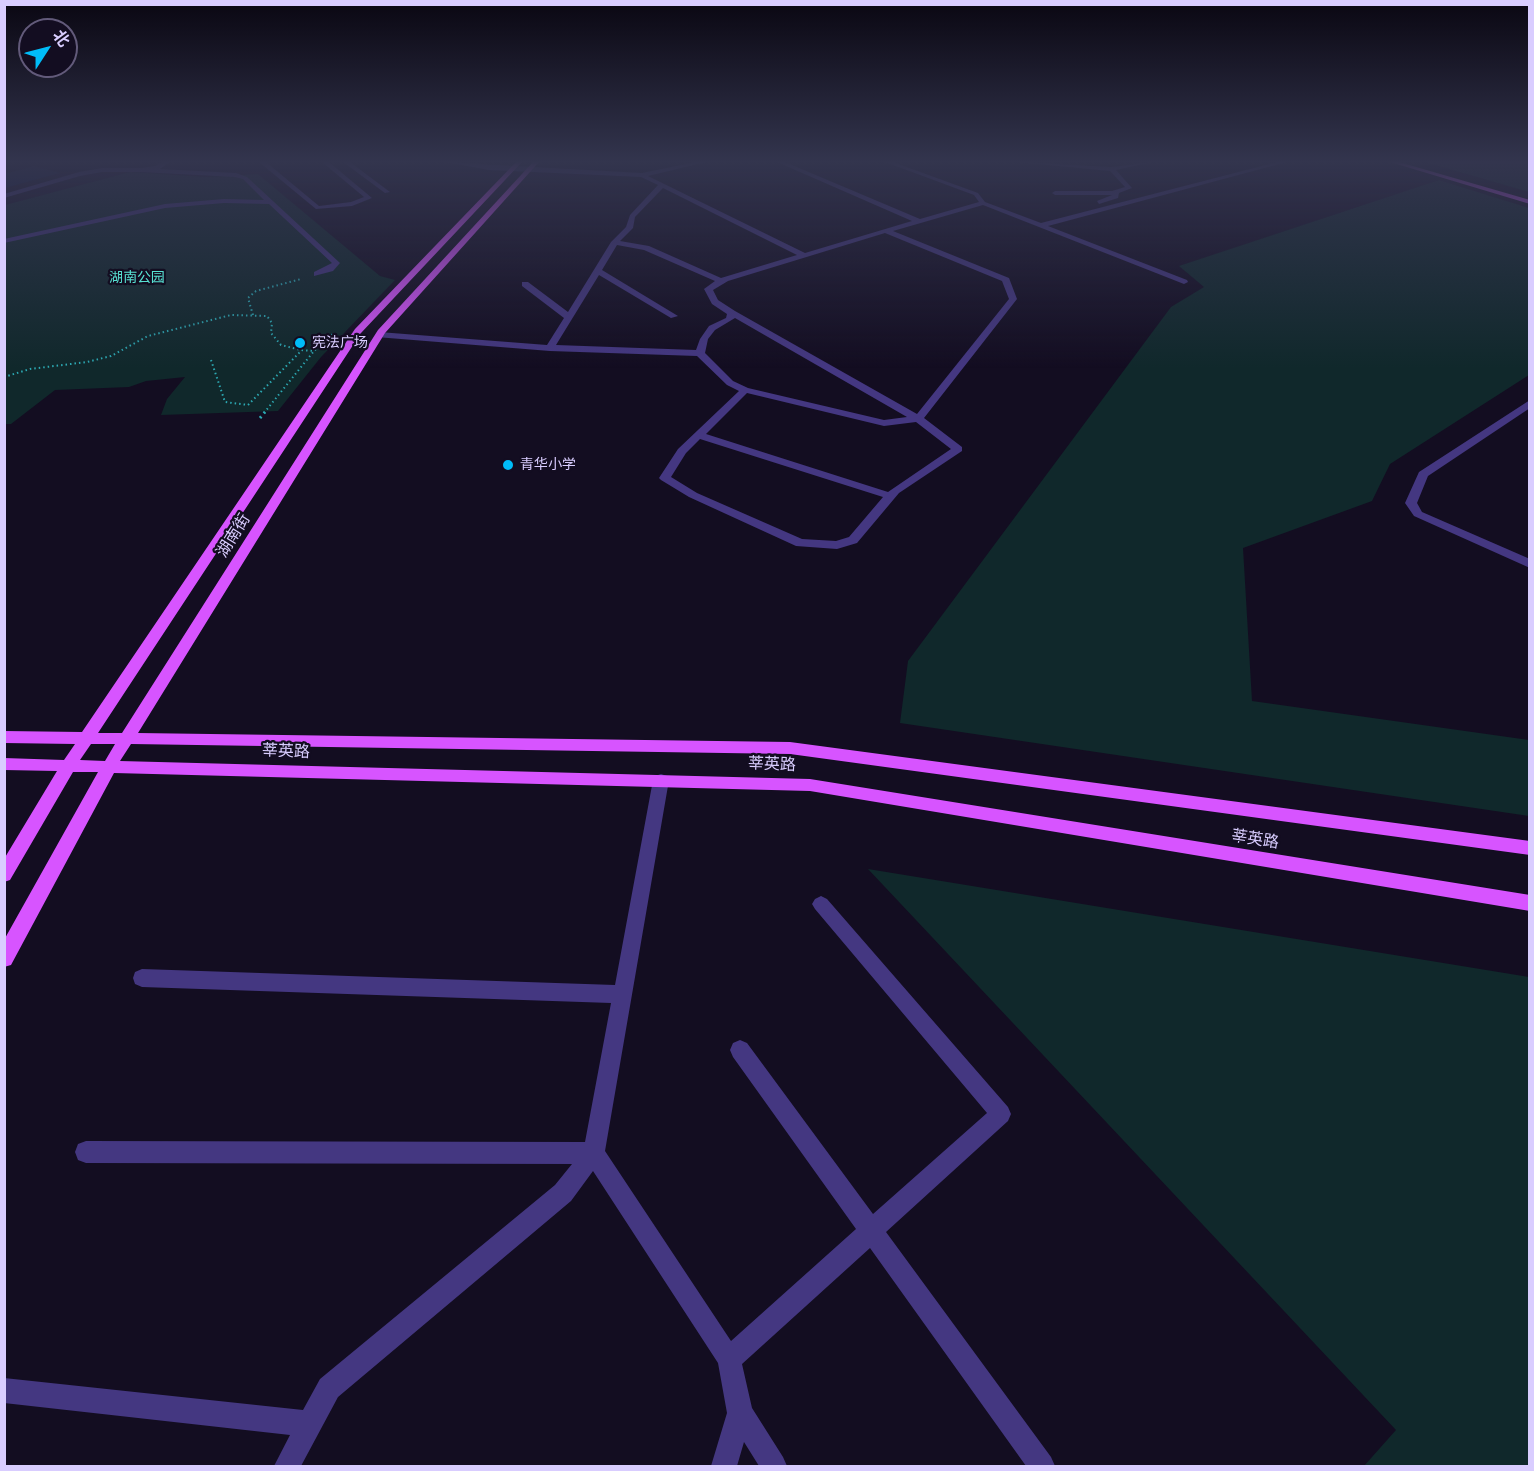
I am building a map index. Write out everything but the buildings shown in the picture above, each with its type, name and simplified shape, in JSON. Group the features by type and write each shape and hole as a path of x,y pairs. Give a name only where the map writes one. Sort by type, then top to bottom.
{"main road":[{"name":"湖南街","path":"4,875 68,766 358,331 459,231"},
{"name":"湖南街","path":"4,959 126,738 379,335 469,231"},
{"name":"莘英路","path":"4,737 86,740 126,738 790,748 1530,848"},
{"name":"莘英路","path":"4,764 810,784 1530,903"}],"street":[{"path":"4,241 52,231"},
{"path":"302,231 336,263 330,269 316,274"},
{"path":"550,348 615,243 627,231"},
{"path":"754,231 805,256"},
{"path":"379,335 550,348 700,353 730,383 745,390 884,423 918,419 1013,300 1006,280 886,231 721,281 708,289 715,302 732,313 918,419 958,449 891,496 853,540 837,545 800,543 693,495 665,478 682,451 745,390"},
{"path":"1051,231 1184,282"},
{"path":"615,243 646,248 721,281"},
{"path":"598,271 674,316"},
{"path":"525,284 569,317"},
{"path":"700,353 704,339 712,328 730,319 732,313"},
{"path":"1530,403 1423,474 1412,503 1418,514 1530,564"},
{"path":"698,435 891,496"},
{"path":"287,1467 329,1388 564,1193 594,1153 661,780"},
{"path":"729,1359 1001,1114 821,904"},
{"path":"142,978 622,994"},
{"path":"740,1050 1042,1467"},
{"path":"86,1152 594,1153"},
{"path":"594,1153 729,1359 740,1413 774,1467"},
{"path":"4,1390 310,1424"},
{"path":"723,1467 740,1413"}],"path":[{"path":"254,315 248,298 256,291 316,274"},
{"path":"4,377 30,369 87,363 111,356 147,336 170,328 231,315 267,316 272,323 271,333 281,345 314,351"},
{"path":"260,418 314,351 339,327"},
{"path":"211,360 225,402 248,405 301,350"}],"green space":[{"name":"湖南公园","path":"5,231 326,231 380,276 395,280 321,357 278,411 161,415 167,399 185,377 146,381 129,387 55,390 11,424 5,424"},
{"path":"1286,231 1529,231 1529,375 1390,464 1372,501 1243,548 1252,701 1529,740 1529,816 900,723 908,661 1171,307 1204,287 1179,266"},
{"path":"868,869 1529,977 1529,1466 1364,1466 1396,1430"}],"place":[{"name":"宪法广场","path":"300,343"},
{"name":"青华小学","path":"508,465"}]}
